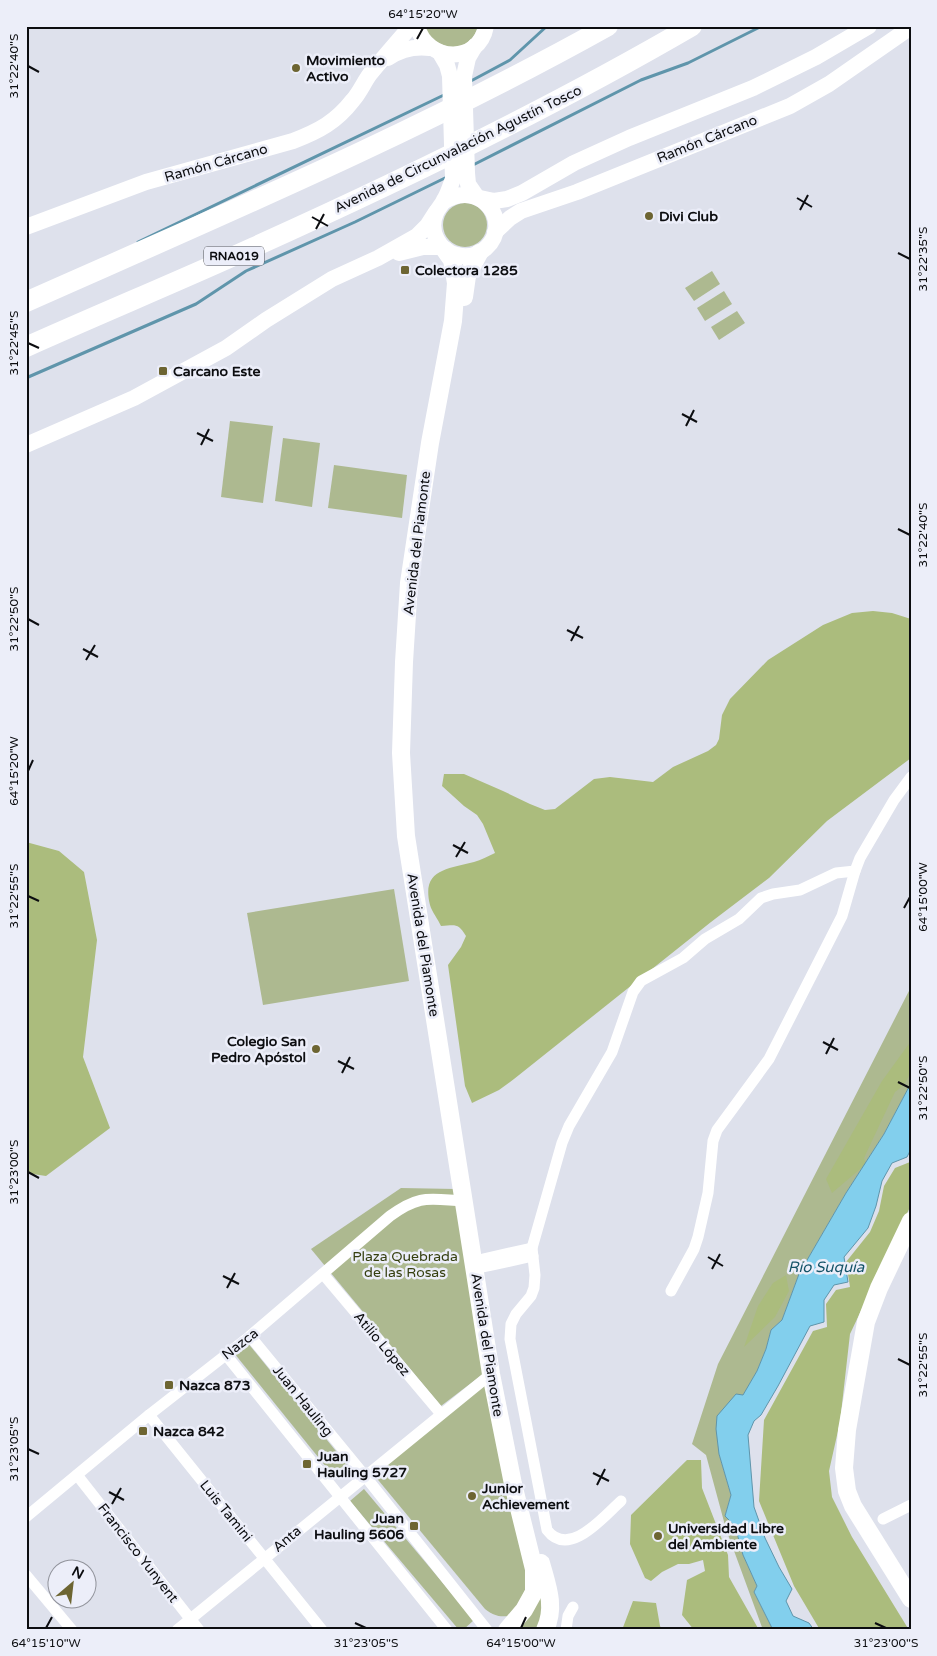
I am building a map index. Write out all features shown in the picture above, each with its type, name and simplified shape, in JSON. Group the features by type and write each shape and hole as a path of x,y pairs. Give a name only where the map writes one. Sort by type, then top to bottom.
{"highway":[{"path":"26,302 236,209 376,144 487,90 608,26"},
{"name":"Avenida de Circunvalación Agustín Tosco","path":"26,347 254,247 414,172 570,94 692,26"}],"main road":[{"name":"Ramón Cárcano","path":"26,227 146,182 293,141 315,132 332,122 344,111 379,63 410,26"},
{"path":"417,26 424,41 435,50 457,76"},
{"path":"26,445 134,398 185,371 226,348 266,320 332,279 378,258 417,236 427,226 460,176 457,76 481,39 486,26"},
{"path":"443,248 436,240 433,222 440,207 459,194 494,202 522,193 574,163 629,138 754,88 816,57 870,26"},
{"name":"Ramón Cárcano","path":"495,232 521,211 577,192 790,106 829,84 911,27"},
{"name":"Ramón Cárcano","path":"379,63 406,48 420,46 458,54 468,52 475,46"},
{"path":"378,258 424,247 443,248 461,256 470,256 486,248 495,232 494,217 486,203 478,198 460,176"},
{"name":"Avenida del Piamonte","path":"443,248 452,260 456,283 453,321 430,443 409,583 401,709 401,753 406,836 491,1374 501,1430 534,1569 534,1592 524,1610 506,1630"},
{"name":"Avenida del Piamonte","path":"479,253 467,276 418,605 409,732 411,790 416,840 437,960 456,1095 500,1369 527,1504 551,1605 545,1630"},
{"path":"911,1221 878,1288 866,1322 847,1430 844,1468 847,1491 853,1506 911,1599"}],"street":[{"path":"671,1291 694,1249 698,1237 708,1193 713,1141 717,1130 761,1073 769,1059 842,916 860,858 894,800 911,777"},
{"path":"621,1501 589,1530 572,1540 562,1541 552,1537 546,1530 510,1339 512,1324 516,1314 531,1296 534,1288 533,1252 568,1126 612,1052 633,992 641,981 683,958 705,939 739,919 762,898 773,894 800,890 836,873 855,872"},
{"name":"Nazca","path":"26,1517 149,1415 250,1336 405,1205 415,1200 427,1199 463,1201"},
{"path":"483,1263 533,1252"},
{"name":"Atilio López","path":"323,1274 441,1414"},
{"name":"Juan Hauling","path":"250,1336 365,1476 487,1630"},
{"path":"226,1355 448,1630"},
{"name":"Anta","path":"177,1630 491,1374"},
{"name":"Luis Tamini","path":"149,1415 322,1630"},
{"name":"Francisco Yunyent","path":"77,1475 199,1630"},
{"path":"883,1519 911,1505"},
{"path":"26,1575 72,1630"},
{"path":"566,1630 568,1616 572,1607"}],"green space":[{"path":"425,26 478,26 472,39 467,43 462,46 449,47 432,39 428,35"},
{"path":"465,203 477,207 483,213 487,225 483,237 477,243 465,247 453,243 447,237 443,225 447,213 453,207"},
{"path":"712,271 720,284 694,301 685,288"},
{"path":"724,291 732,304 705,321 697,308"},
{"path":"737,311 745,323 719,340 711,327"},
{"path":"230,421 273,426 263,503 221,497"},
{"path":"283,438 320,443 312,507 275,501"},
{"path":"334,465 407,475 402,518 328,508"},
{"path":"873,611 892,613 911,619 911,758 827,821 769,878 514,1079 499,1090 472,1103 465,1086 448,965 461,947 466,936 459,927 441,926 431,908 428,893 429,884 433,877 439,873 495,853 483,824 477,815 442,786 444,774 464,774 545,810 555,809 594,779 610,777 653,782 673,767 708,751 716,745 719,739 722,715 730,699 768,660 823,625 852,613"},
{"path":"26,842 59,851 84,872 97,940 83,1057 110,1128 46,1176 26,1173"},
{"path":"394,889 409,981 263,1005 247,913"},
{"path":"911,987 911,1083 884,1134 846,1193 799,1274 782,1320 771,1330 757,1371 743,1396 736,1394 719,1454 731,1495 725,1516 735,1526 743,1555 757,1586 754,1592 773,1630 763,1630 726,1529 706,1455 692,1444 718,1364"},
{"path":"911,1041 909,1076 906,1082 895,1092 864,1158 866,1164 832,1193 826,1179 882,1081"},
{"path":"911,1159 911,1205 850,1334 840,1422 829,1471 832,1497 852,1537 909,1630 820,1630 794,1586 759,1501 764,1420 813,1331 827,1327 826,1304 836,1290 850,1287 846,1262 870,1232 879,1211 884,1186 895,1168 910,1162"},
{"name":"Plaza Quebrada de las Rosas","path":"401,1188 456,1189 487,1371 441,1406 311,1249"},
{"path":"786,1275 789,1291 775,1317 744,1347 758,1306 773,1283"},
{"path":"247,1342 349,1467 335,1478 234,1353"},
{"path":"487,1381 530,1580 513,1615 505,1616 495,1615 485,1609 374,1475"},
{"path":"687,1460 701,1460 702,1488 728,1555 729,1577 759,1630 694,1630 682,1615 687,1580 705,1571 703,1560 689,1564 678,1564 662,1572 651,1581 645,1578 630,1544 631,1515"},
{"path":"364,1489 474,1620 463,1630 459,1630 350,1501"},
{"path":"539,1592 547,1601 539,1630 519,1630 516,1628"},
{"path":"633,1601 656,1603 662,1630 622,1630"}],"water":[{"name":"Río Suquía","path":"911,1083 911,1149 907,1157 892,1163 882,1181 868,1228 844,1257 848,1282 834,1285 824,1300 824,1322 810,1326 778,1386 761,1415 754,1421 748,1435 754,1507 765,1538 792,1589 786,1601 793,1616 809,1623 814,1630 773,1630 754,1592 757,1586 743,1555 735,1526 725,1516 731,1495 719,1454 716,1429 717,1416 736,1394 743,1395 757,1371 771,1330 782,1320 799,1274 846,1193 884,1134"}],"waterway":[{"path":"469,82 510,60 547,26"},
{"path":"473,165 641,80 688,63 762,26"},
{"path":"138,242 446,94"},
{"path":"26,378 196,304 246,271 355,222 447,177"}],"place":[{"name":"Movimiento Activo","path":"296,68"},
{"name":"Divi Club","path":"649,216"},
{"name":"Colectora 1285","path":"405,270"},
{"name":"Carcano Este","path":"163,371"},
{"name":"Colegio San Pedro Apóstol","path":"316,1049"},
{"name":"Nazca 873","path":"169,1385"},
{"name":"Nazca 842","path":"143,1431"},
{"name":"Juan Hauling 5727","path":"307,1464"},
{"name":"Junior Achievement","path":"472,1496"},
{"name":"Juan Hauling 5606","path":"414,1526"},
{"name":"Universidad Libre del Ambiente","path":"658,1536"}]}
